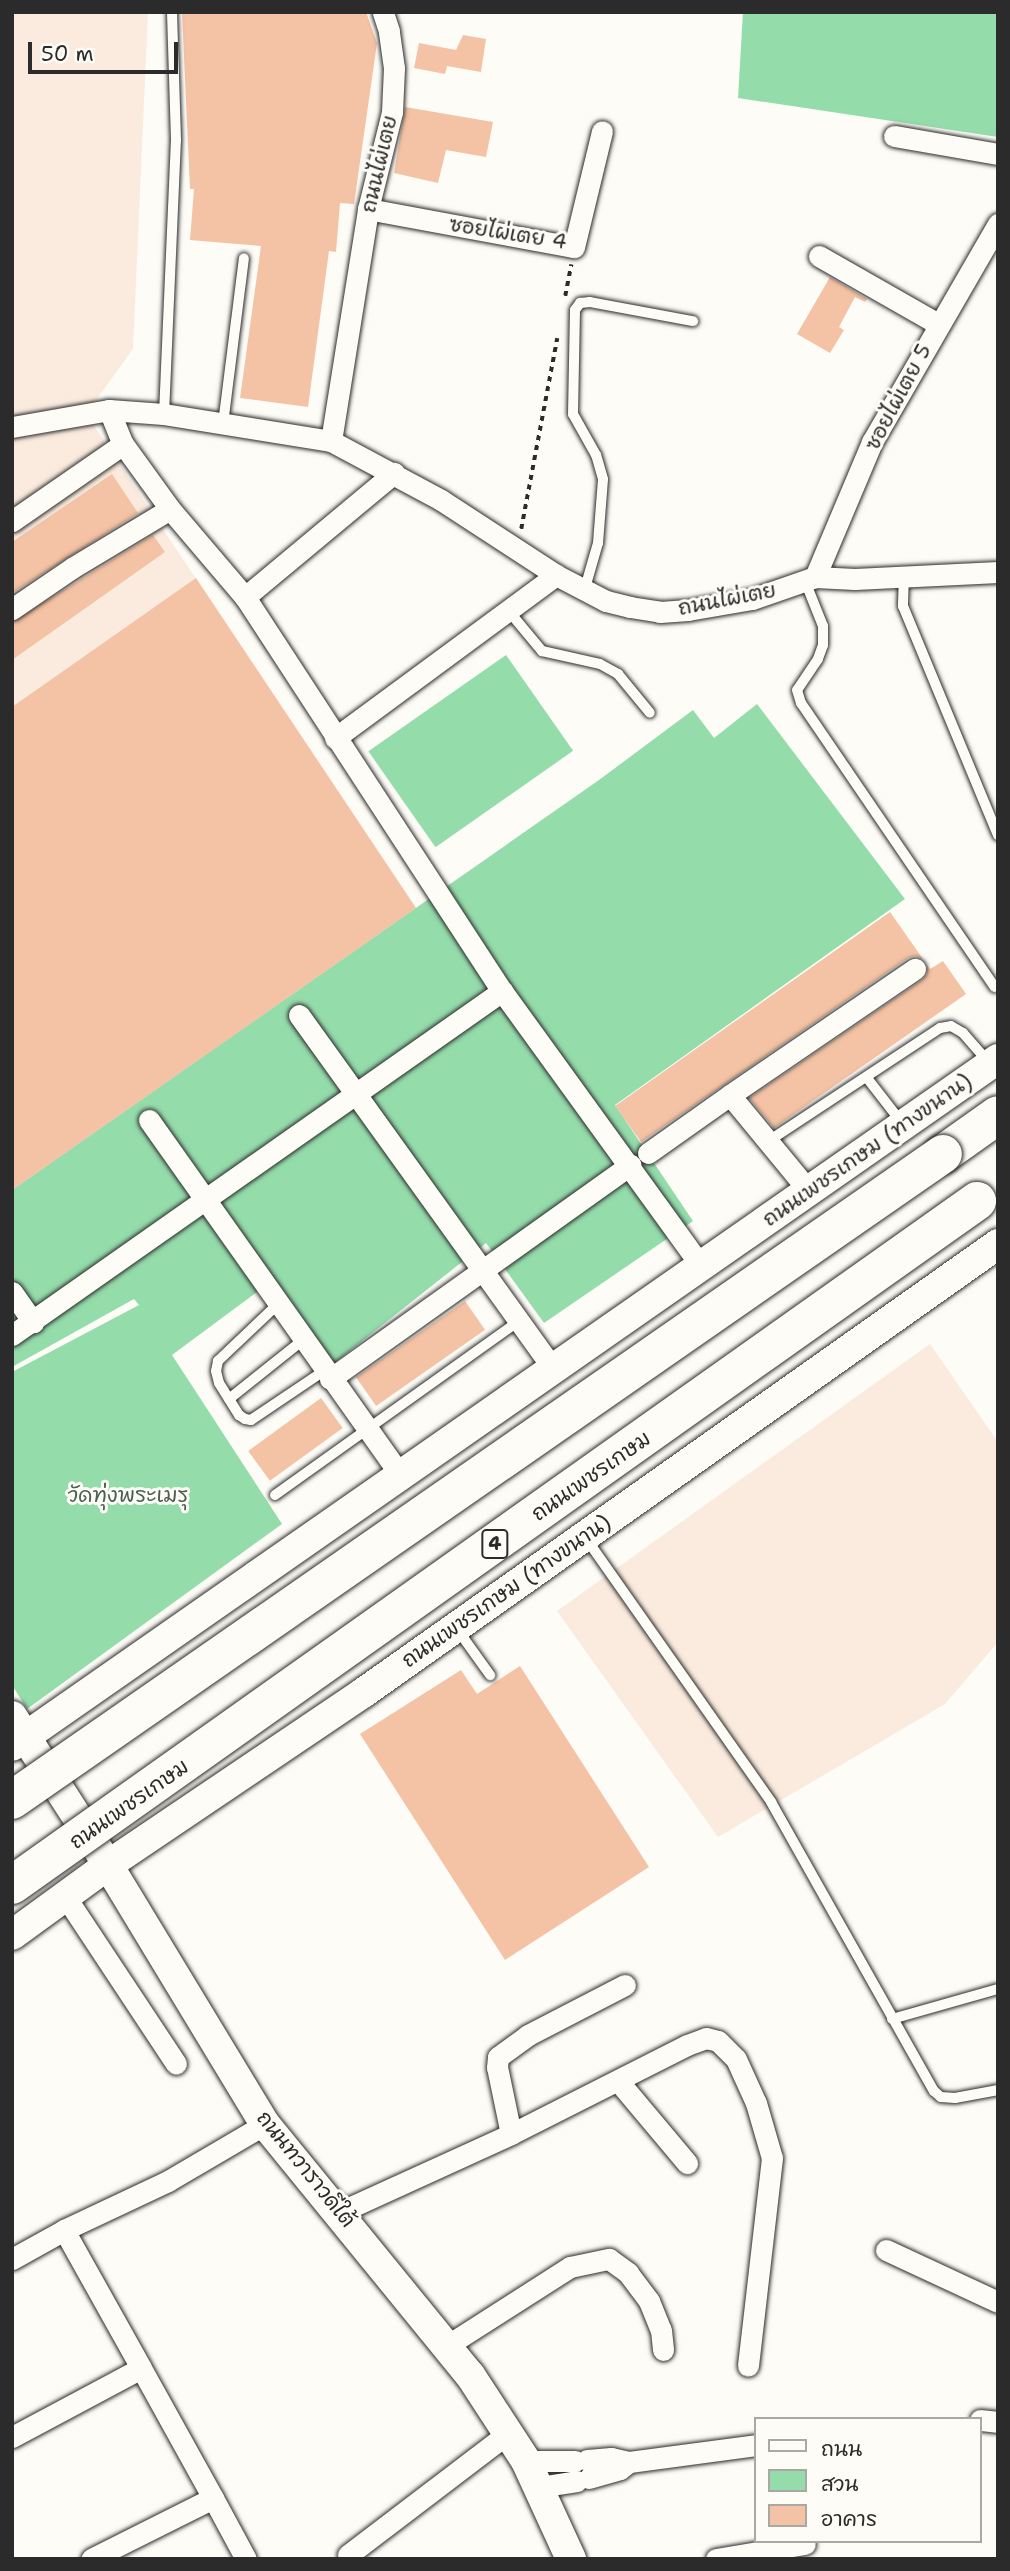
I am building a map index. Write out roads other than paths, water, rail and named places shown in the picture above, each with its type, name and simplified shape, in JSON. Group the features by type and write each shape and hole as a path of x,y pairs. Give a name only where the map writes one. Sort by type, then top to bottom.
{"highway":[{"path":"12,1800 998,1115"},
{"name":"ถนนเพชรเกษม","path":"12,1885 987,1194"}],"main road":[{"name":"ถนนเพชรเกษม (ทางขนาน)","path":"17,1733 401,1476 994,1061"},
{"name":"ถนนเพชรเกษม (ทางขนาน)","path":"12,1935 107,1865 363,1693 998,1244"},
{"name":"ถนนทวาราวดีใต้","path":"17,1733 107,1865 265,2124 448,2345 508,2433 532,2474 571,2559"}],"street":[{"name":"ถนนไผ่เตย","path":"331,441 368,209 393,112 394,68 383,12"},
{"name":"ซอยไผ่เตย 4","path":"368,209 575,247 602,131"},
{"path":"894,136 998,153"},
{"name":"ซอยไผ่เตย 5","path":"810,579 872,442 938,324 998,225"},
{"path":"819,256 938,324"},
{"name":"ถนนไผ่เตย","path":"12,427 109,410 164,414 331,441 394,473 556,575 606,601 660,612 752,599 810,579 998,572"},
{"path":"109,410 123,444 170,509 245,597 502,991 639,1159 701,1266"},
{"path":"13,520 123,444"},
{"path":"245,597 394,473"},
{"path":"12,609 72,568 170,509"},
{"path":"335,738 556,575"},
{"path":"327,1375 915,969"},
{"path":"12,1335 502,991"},
{"path":"299,1015 554,1370"},
{"path":"730,1095 809,1191"},
{"path":"149,1120 401,1476"},
{"path":"12,1293 33,1322"},
{"path":"65,1896 176,2064"},
{"path":"512,2134 497,2067 498,2057 528,2035 625,1985"},
{"path":"340,2212 512,2134 706,2038 718,2040 729,2048 741,2070 756,2103 772,2158 748,2366"},
{"path":"619,2082 687,2163"},
{"path":"12,2259 64,2230 168,2181 265,2124"},
{"path":"64,2230 246,2559"},
{"path":"886,2250 998,2302"},
{"path":"448,2345 570,2267 609,2259 628,2273 649,2301 661,2330 663,2350"},
{"path":"12,2437 141,2368"},
{"path":"348,2555 508,2433"},
{"path":"532,2474 620,2469 629,2462 754,2445"},
{"path":"532,2474 582,2470"},
{"path":"91,2559 213,2498"},
{"path":"716,2559 805,2544"}],"lane":[{"path":"164,414 176,140 172,12"},
{"path":"223,424 244,258"},
{"path":"585,588 598,543 603,479 596,455 573,414 575,310 580,303 590,302 693,321"},
{"path":"904,575 902,606 998,835"},
{"path":"810,579 823,626 823,645 818,659 797,690 801,703 995,987"},
{"path":"508,609 526,636 542,651 600,664 618,674 650,713"},
{"path":"767,1142 940,1028 951,1026 994,1061"},
{"path":"867,1078 904,1125"},
{"path":"278,1304 218,1361 216,1371 219,1383 239,1415 251,1420 327,1375"},
{"path":"275,1495 519,1321"},
{"path":"229,1399 303,1340"},
{"path":"584,1536 771,1802 934,2091 942,2097 998,2090"},
{"path":"455,1627 491,1675"},
{"path":"892,2019 998,1989"}],"park label":[{"name":"วัดทุ่งพระเมรุ","path":"128,1495"}]}
